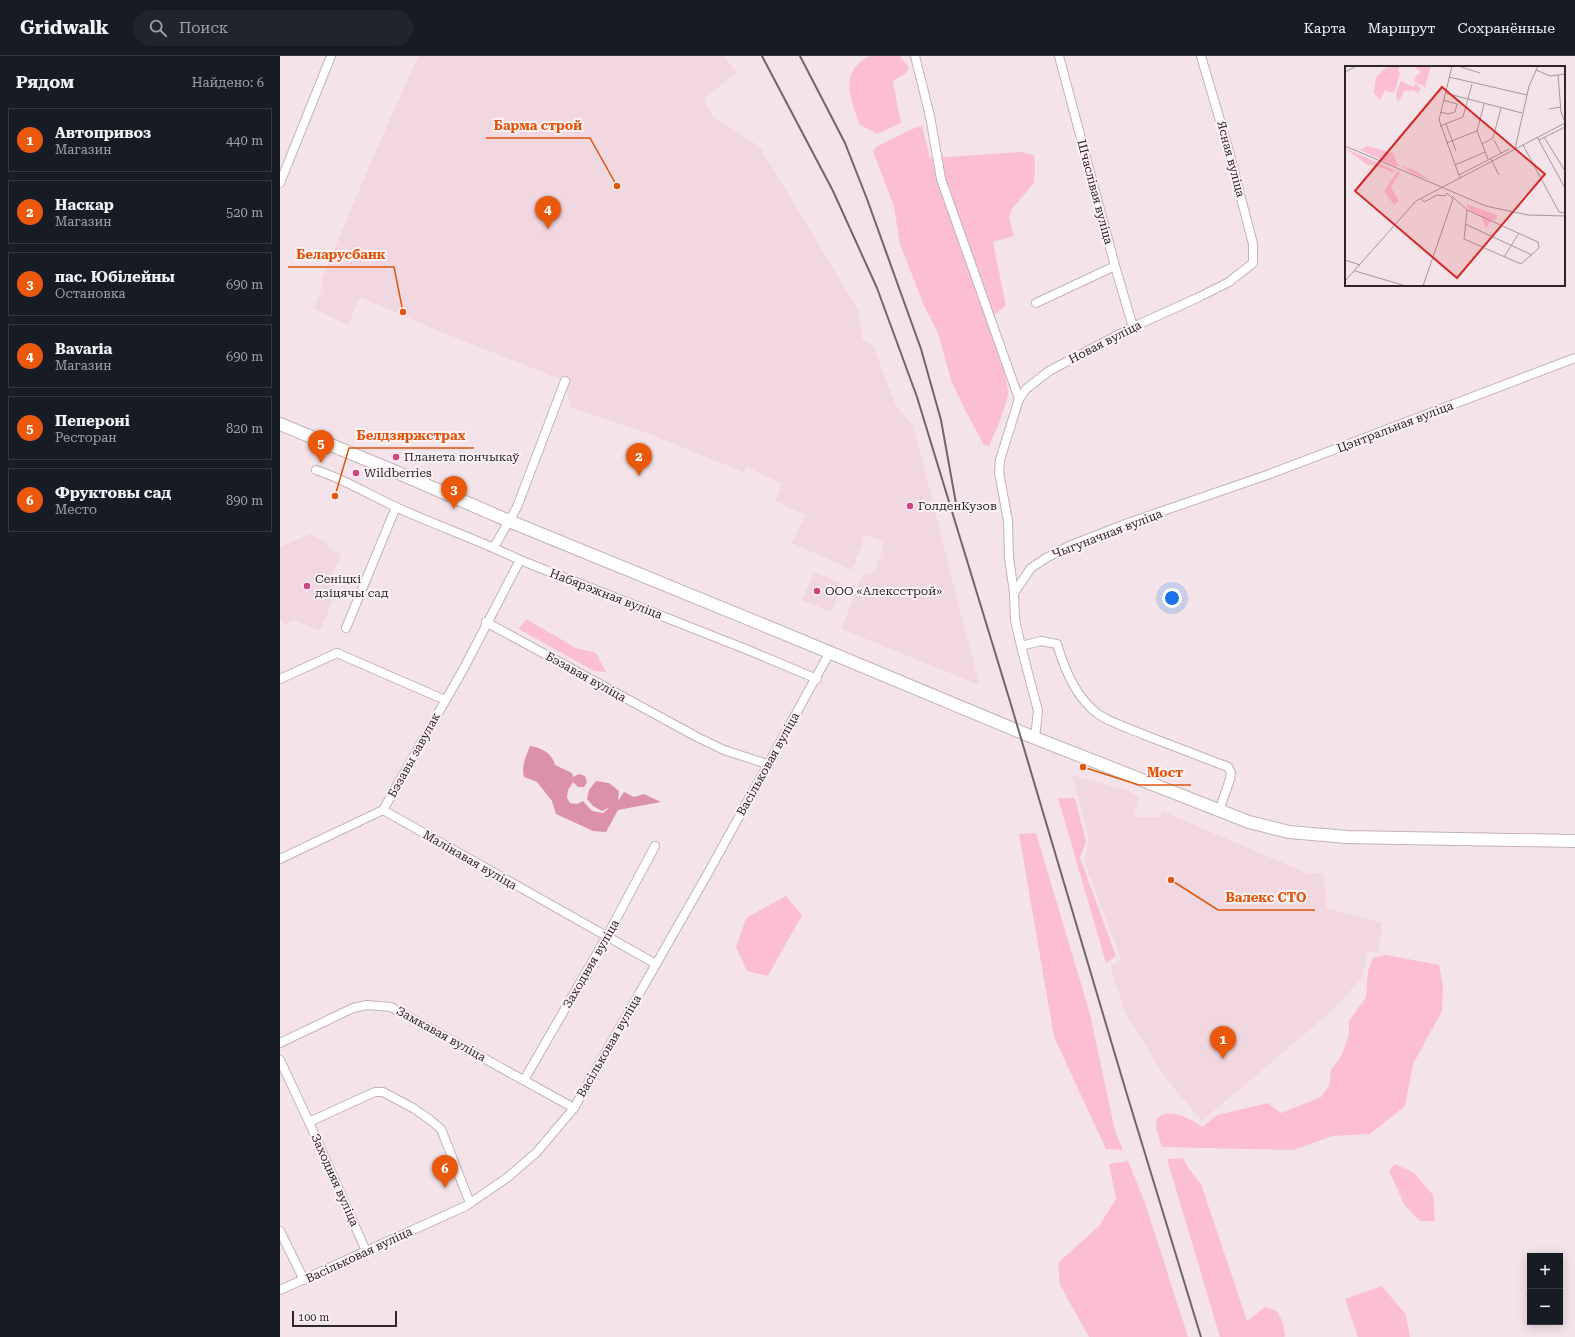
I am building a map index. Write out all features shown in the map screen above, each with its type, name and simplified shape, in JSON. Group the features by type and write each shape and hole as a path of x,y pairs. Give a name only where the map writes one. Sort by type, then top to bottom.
{"street":[{"path":"280,183 331,56"},
{"path":"915,56 930,116 941,179 1019,399"},
{"name":"Шчаслівая вуліца","path":"1059,56 1115,266 1133,327"},
{"name":"Ясная вуліца","path":"1201,56 1227,144 1253,244 1253,264"},
{"name":"Новая вуліца","path":"1014,592 1009,558 1008,521 999,472 1000,460 1019,399 1026,389 1049,372 1133,327 1229,282 1253,264"},
{"path":"1036,303 1115,266"},
{"name":"Цэнтральная вуліца","path":"1215,494 1425,416 1575,358"},
{"path":"494,548 517,507 565,381"},
{"path":"281,426 394,471 509,521 830,652 1035,738 1219,811 1271,828 1315,835 1355,837 1575,841"},
{"name":"Набярэжная вуліца","path":"316,470 329,474 396,507 520,560 748,650 816,679"},
{"name":"Чыгуначная вуліца","path":"1014,592 1031,568 1069,546 1128,523 1215,494"},
{"path":"346,628 396,507"},
{"path":"280,679 337,653 445,700 464,668 486,622 520,560"},
{"path":"1014,592 1015,620 1038,711 1035,738"},
{"name":"Бэзавая вуліца","path":"486,622 697,737 724,750 767,764"},
{"path":"1021,646 1040,641 1057,644 1070,678 1084,699 1099,715 1228,767 1231,773 1230,779 1219,811"},
{"name":"Васільковая вуліца","path":"280,1290 470,1203 508,1177 536,1153 574,1108 830,652"},
{"name":"Бэзавы завулак","path":"383,810 445,700"},
{"path":"280,859 383,810"},
{"name":"Малінавая вуліца","path":"383,810 656,964"},
{"name":"Заходняя вуліца","path":"524,1080 607,936 655,846"},
{"name":"Замкавая вуліца","path":"280,1043 353,1008 367,1005 391,1007 574,1108"},
{"path":"280,1060 309,1122"},
{"name":"Заходняя вуліца","path":"366,1251 309,1122 375,1092 383,1092 413,1108 441,1129 470,1203"},
{"path":"280,1231 304,1280"}],"shaded area":[{"path":"418,56 724,56 737,73 704,98 712,116 759,146 858,309 863,340 873,345 896,406 913,425 979,685 844,630 842,627 862,576 875,572 885,542 864,535 862,539 864,540 852,570 792,543 805,515 775,501 782,484 747,467 743,472 645,432 571,408 565,381 443,333 360,297 348,325 314,309 324,282 321,280"},
{"path":"869,56 900,56 909,68 906,73 893,81 901,123 877,134 859,124 850,95 849,86 853,70 859,63"},
{"path":"922,126 930,158 1021,152 1034,155 1034,183 1011,210 1009,218 1014,236 993,242 1006,306 992,316 987,322 1003,366 1008,393 1003,412 989,446 984,445 951,380 938,333 923,303 900,244 894,207 873,151 876,147 912,129"},
{"name":"Сеніцкі дзіцячы сад","path":"310,534 326,542 330,549 341,554 331,578 336,592 320,631 294,620 284,625 280,618 280,547"},
{"path":"814,572 843,584 831,612 802,600"},
{"path":"526,619 576,648 596,653 606,672 594,671 519,629"},
{"path":"530,746 539,748 549,754 555,765 572,773 573,777 579,774 585,776 587,782 584,787 578,787 573,782 568,790 567,798 570,803 577,804 583,801 592,811 603,813 610,807 602,811 593,806 587,799 589,790 596,781 609,783 619,791 618,801 624,792 634,797 644,794 661,802 618,810 606,832 593,831 556,814 552,801 537,782 524,777 524,765"},
{"path":"1072,775 1126,790 1139,796 1134,817 1160,817 1162,811 1309,874 1323,873 1327,908 1382,923 1378,953 1368,952 1361,979 1333,1010 1202,1121 1165,1077 1126,1014 1110,967 1121,959 1084,861 1089,839"},
{"path":"1058,798 1075,798 1086,841 1080,858 1116,956 1106,963"},
{"path":"1036,833 1090,1014 1115,1131 1123,1150 1106,1149 1054,1037 1019,834"},
{"path":"786,896 802,915 768,976 747,971 736,947 746,918"},
{"path":"1386,955 1439,965 1443,986 1442,1011 1413,1064 1405,1106 1370,1134 1333,1136 1293,1150 1162,1147 1156,1129 1157,1118 1162,1115 1180,1115 1192,1120 1202,1127 1217,1115 1268,1103 1281,1113 1321,1097 1329,1086 1331,1070 1341,1056 1349,1036 1349,1021 1366,997 1368,971 1373,958"},
{"path":"1183,1158 1189,1169 1201,1184 1247,1321 1265,1307 1277,1311 1283,1323 1284,1337 1220,1337 1167,1159"},
{"path":"1128,1161 1145,1203 1188,1337 1089,1337 1060,1285 1058,1263 1099,1226 1116,1199 1109,1164"},
{"path":"1395,1164 1414,1173 1433,1195 1435,1221 1420,1221 1405,1206 1389,1171"},
{"path":"1382,1286 1406,1315 1410,1337 1358,1337 1345,1299"}],"railway":[{"path":"762,56 833,191 877,288 917,397 1201,1337"},
{"path":"800,56 845,143 867,199 921,349 941,420 957,509"}],"place":[{"name":"Барма строй","path":"617,186"},
{"name":"Bavaria","path":"548,229"},
{"name":"Беларусбанк","path":"403,312"},
{"name":"Планета пончыкаў","path":"396,457"},
{"name":"Пепероні","path":"321,463"},
{"name":"Wildberries","path":"356,473"},
{"name":"Наскар","path":"639,476"},
{"name":"Белдзяржстрах","path":"335,496"},
{"name":"ГолденКузов","path":"910,506"},
{"name":"пас. Юбілейны","path":"454,509"},
{"name":"Сеніцкі дзіцячы сад","path":"307,586"},
{"name":"ООО «Алексстрой»","path":"817,591"},
{"name":"Мост","path":"1083,767"},
{"name":"Валекс СТО","path":"1171,880"},
{"name":"Автопривоз","path":"1223,1059"},
{"name":"Фруктовы сад","path":"445,1188"}]}
